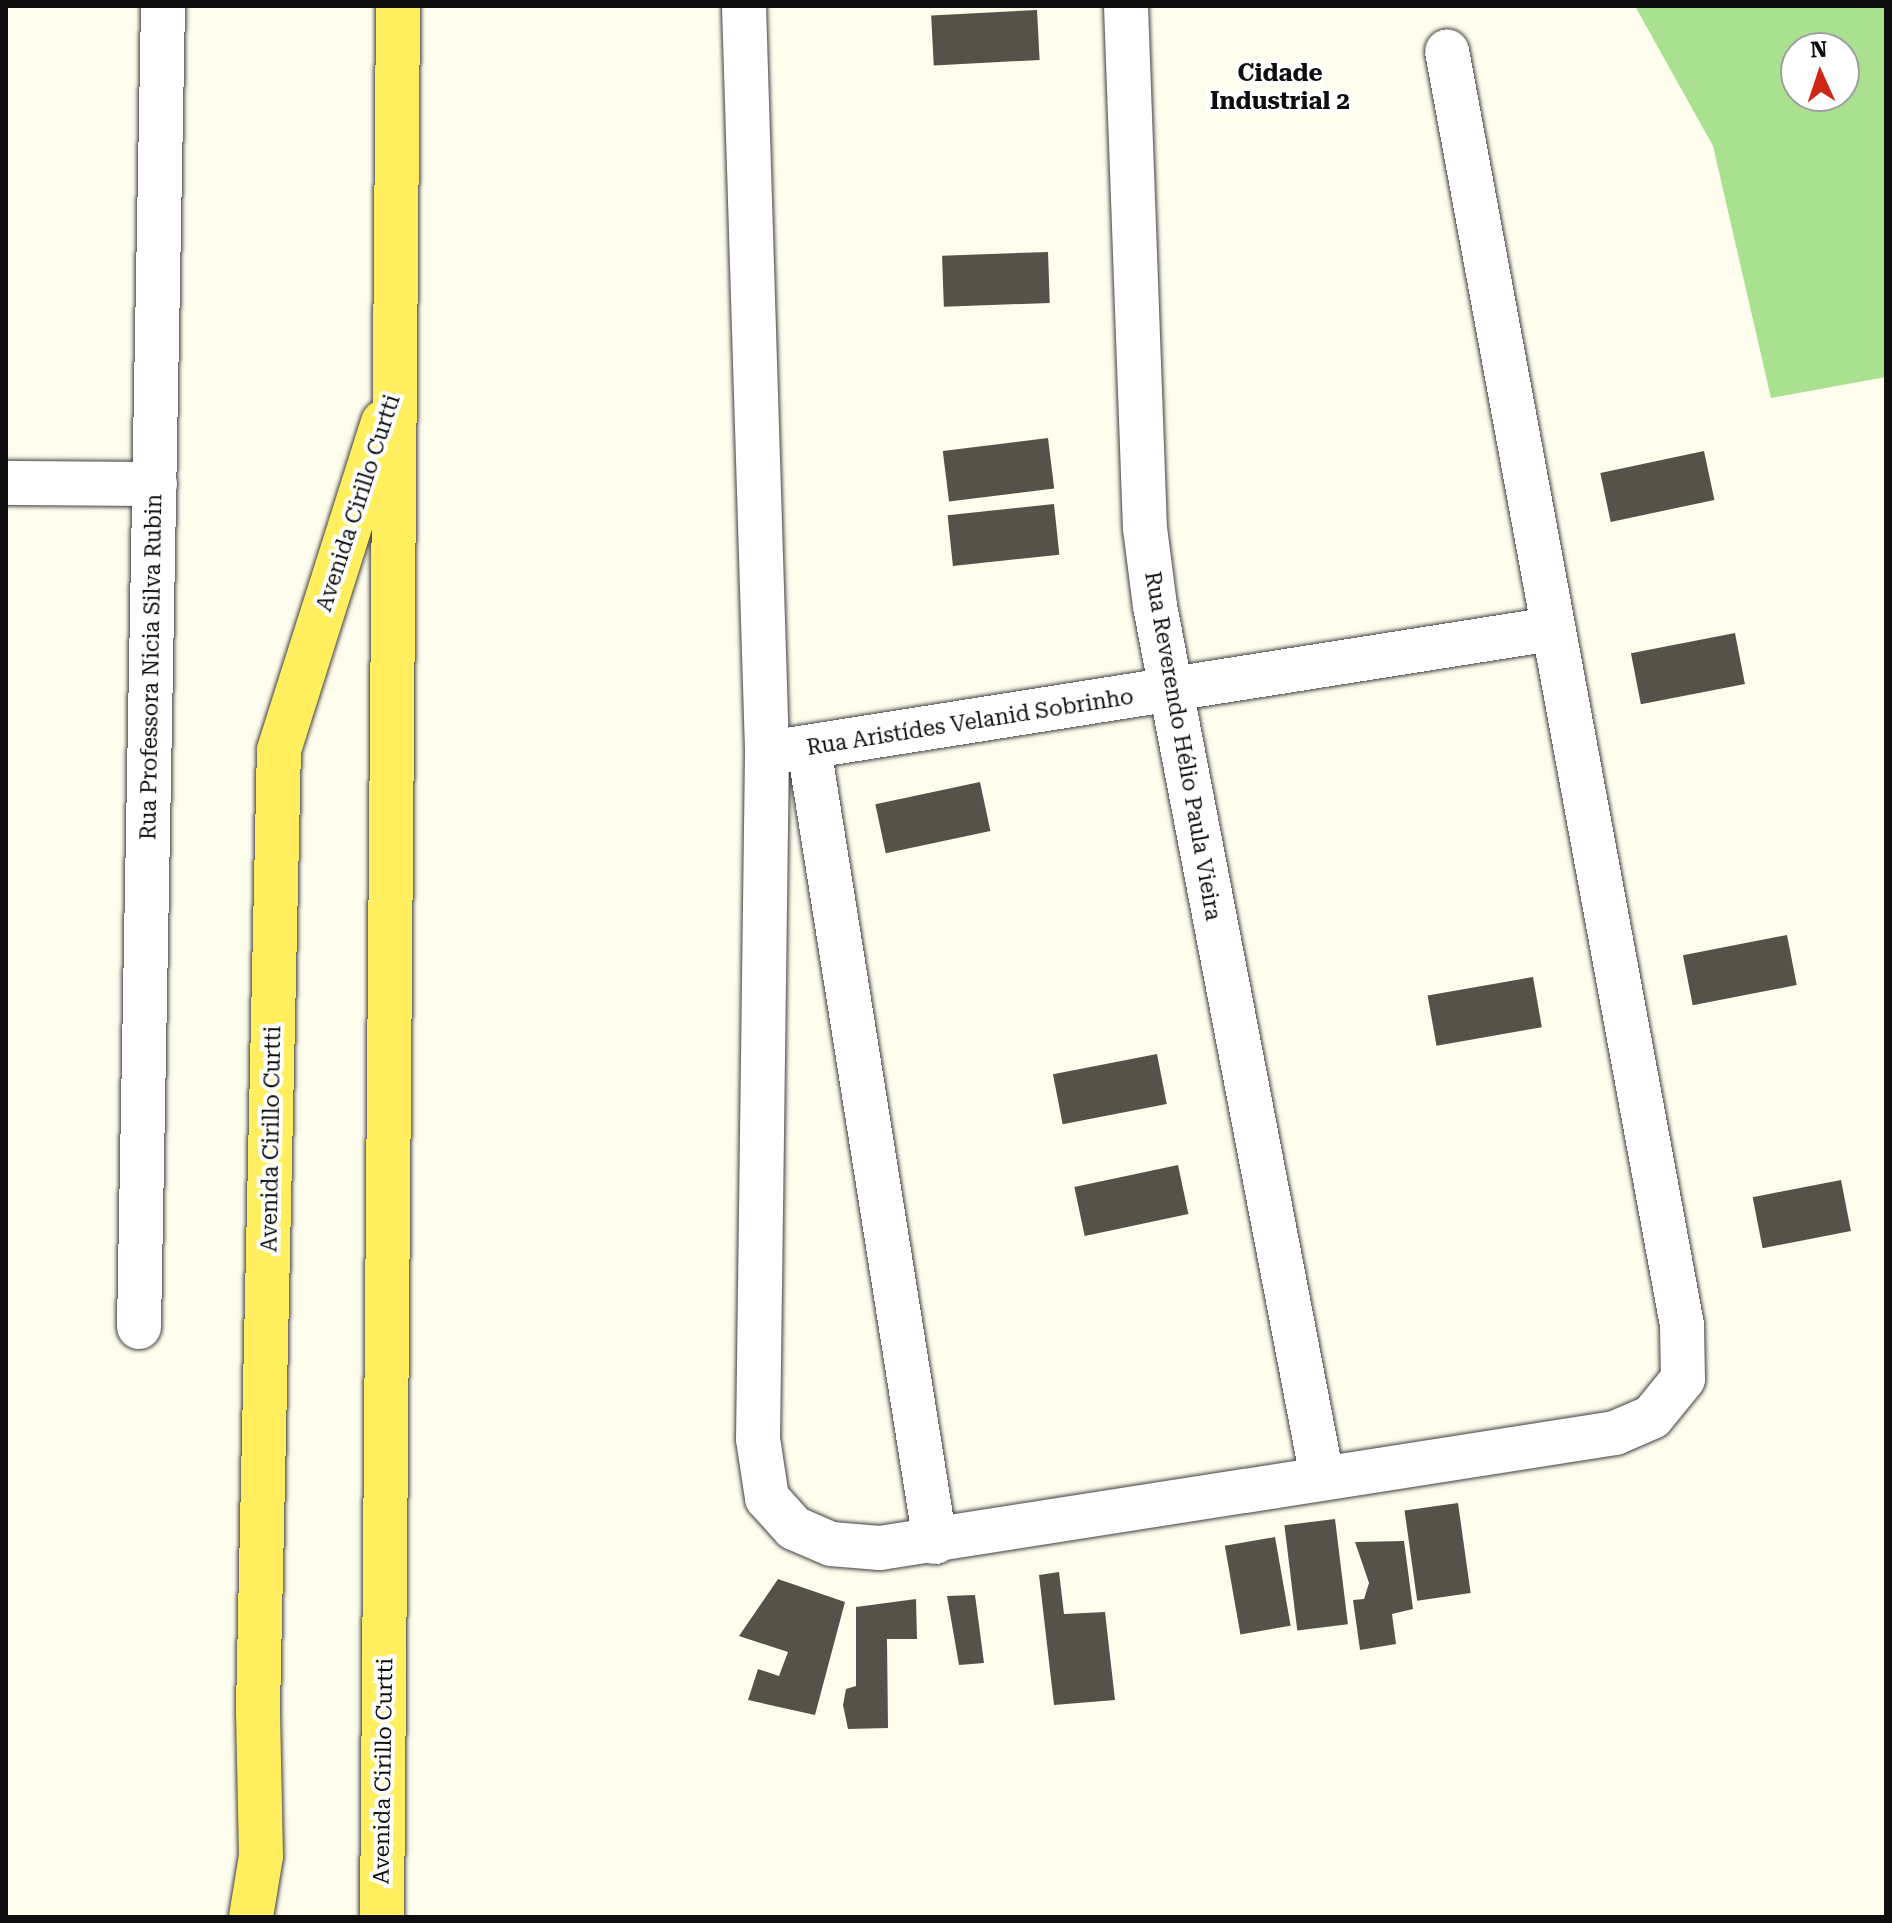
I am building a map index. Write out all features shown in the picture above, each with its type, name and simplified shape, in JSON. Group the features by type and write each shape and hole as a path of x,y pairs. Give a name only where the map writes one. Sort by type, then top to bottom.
{"main road":[{"name":"Avenida Cirillo Curtti","path":"382,1917 398,6"},
{"name":"Avenida Cirillo Curtti","path":"251,1917 261,1856 279,750 397,378"}],"street":[{"name":"Rua Professora Nicia Silva Rubin","path":"139,1327 163,6"},
{"path":"744,6 788,750 758,1439 767,1498 794,1528 831,1544 935,1542 1322,1477 1615,1433 1652,1417 1683,1379 1682,1325 1551,629 1447,51"},
{"name":"Rua Reverendo Hélio Paula Vieira","path":"1126,6 1145,528 1171,690 1322,1477"},
{"path":"6,483 155,484"},
{"name":"Rua Aristídes Velanid Sobrinho","path":"788,750 1551,629"},
{"path":"788,750 935,1542"}],"green space":[{"path":"1635,6 1886,6 1886,377 1771,398 1713,146"}],"building":[{"path":"1037,10 1040,60 934,65 931,16"},
{"path":"1048,252 1050,303 944,307 942,256"},
{"path":"1048,438 1054,489 949,502 943,451"},
{"path":"1704,451 1714,500 1611,522 1600,473"},
{"path":"1054,504 1059,555 953,566 948,515"},
{"path":"1735,633 1745,684 1641,704 1631,653"},
{"path":"980,782 990,831 886,853 875,804"},
{"path":"1787,935 1797,985 1693,1005 1683,955"},
{"path":"1533,977 1542,1027 1436,1046 1428,996"},
{"path":"1157,1054 1167,1104 1063,1124 1053,1074"},
{"path":"1178,1165 1188,1214 1085,1236 1074,1187"},
{"path":"1841,1180 1851,1231 1763,1248 1753,1197"},
{"path":"1458,1503 1471,1593 1417,1601 1405,1511"},
{"path":"1335,1519 1348,1624 1297,1630 1284,1525"},
{"path":"1275,1537 1291,1626 1240,1634 1225,1546"},
{"path":"1404,1541 1413,1609 1392,1614 1396,1644 1360,1650 1353,1600 1364,1599 1369,1583 1355,1542"},
{"path":"1059,1572 1064,1614 1105,1612 1115,1700 1054,1705 1039,1575"},
{"path":"778,1579 845,1602 815,1715 748,1700 758,1669 779,1676 788,1652 739,1636"},
{"path":"975,1595 984,1663 959,1665 947,1596"},
{"path":"916,1599 917,1639 887,1639 888,1728 848,1729 843,1705 846,1689 856,1686 856,1607"}],"district":[{"name":"Cidade Industrial 2","path":"1280,88"}]}
